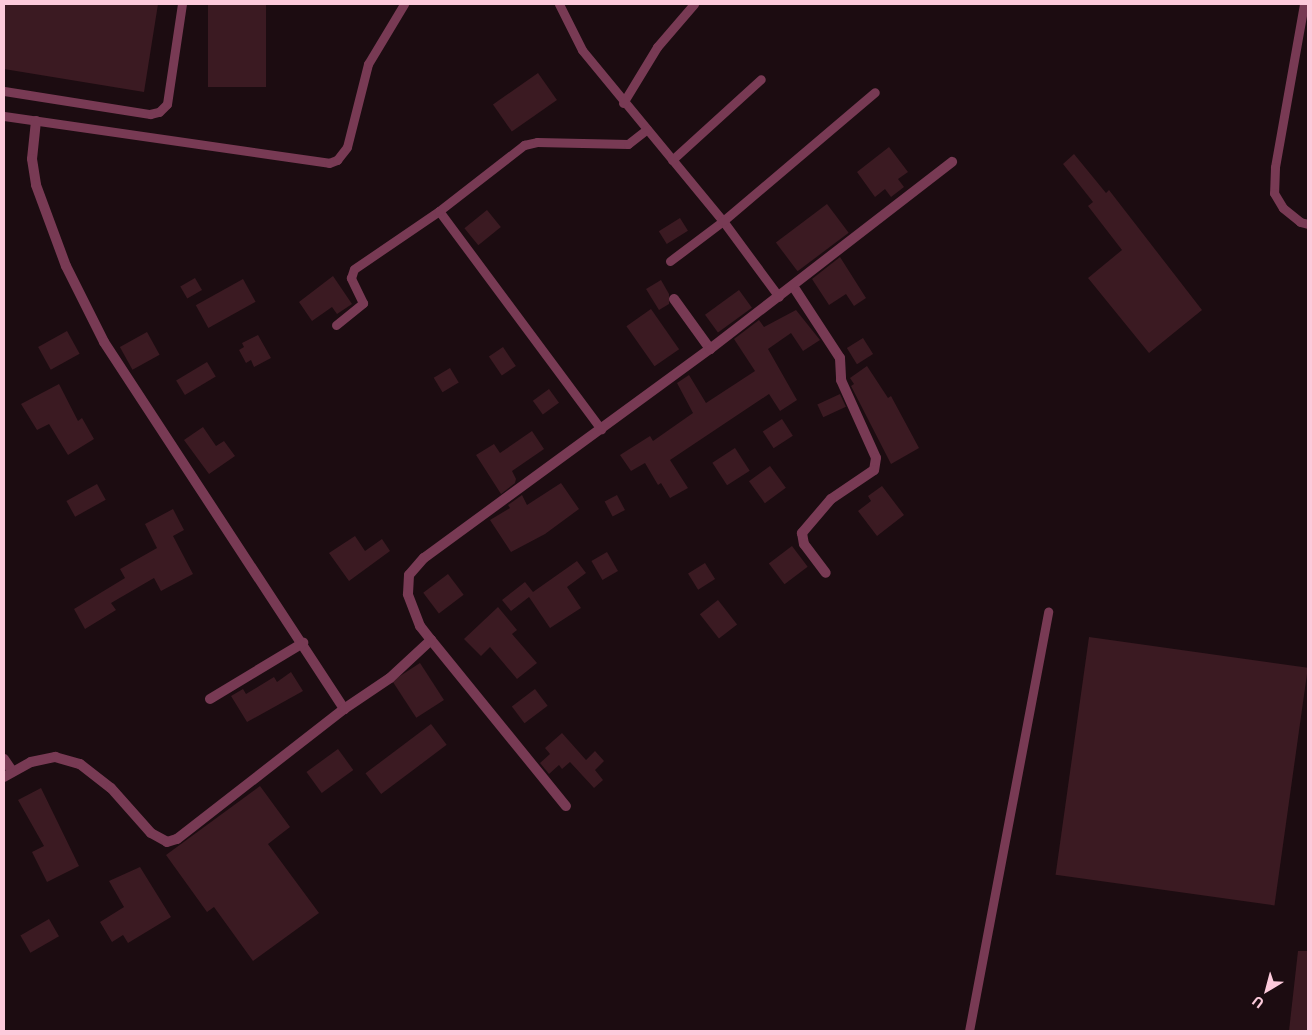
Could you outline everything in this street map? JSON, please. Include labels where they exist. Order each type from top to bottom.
[{"type":"street","points":[[36,121],[32,159],[36,185],[66,266],[104,342],[303,643],[344,709]]},
{"type":"street","points":[[566,806],[420,626],[408,594],[410,575],[424,558],[710,349],[952,162]]},
{"type":"street","points":[[793,286],[840,358],[841,380],[876,458],[874,470],[831,499],[804,528],[804,544],[826,573]]},
{"type":"street","points":[[674,299],[710,349]]},
{"type":"street","points":[[4,759],[8,774],[31,762],[55,757],[80,764],[111,788],[151,833],[167,842],[177,839],[344,709],[390,678],[431,640]]},
{"type":"street","points":[[210,699],[303,643]]},
{"type":"lane","points":[[4,91],[150,114],[159,112],[167,104],[182,4]]},
{"type":"lane","points":[[4,116],[329,163],[337,160],[347,147],[368,64],[404,4]]},
{"type":"lane","points":[[559,4],[582,50],[623,103],[723,221],[778,297]]},
{"type":"lane","points":[[623,103],[657,47],[694,4]]},
{"type":"lane","points":[[1304,4],[1274,167],[1274,194],[1283,208],[1300,222],[1308,224]]},
{"type":"lane","points":[[672,160],[761,79]]},
{"type":"lane","points":[[670,261],[723,221],[875,92]]},
{"type":"lane","points":[[336,325],[363,303],[351,278],[354,269],[439,211],[529,142],[628,144],[647,129]]},
{"type":"lane","points":[[439,211],[600,429]]},
{"type":"lane","points":[[969,1031],[1048,611]]},
{"type":"building","points":[[4,4],[158,4],[144,92],[4,69]]},
{"type":"building","points":[[208,4],[266,4],[266,87],[208,87]]},
{"type":"building","points":[[538,73],[557,100],[512,132],[493,105]]},
{"type":"building","points":[[889,147],[908,172],[898,179],[904,187],[891,197],[885,189],[875,197],[857,172]]},
{"type":"building","points":[[1074,154],[1106,193],[1109,190],[1202,310],[1149,353],[1088,278],[1122,250],[1088,206],[1093,202],[1063,164]]},
{"type":"building","points":[[827,204],[849,233],[798,271],[776,243]]},
{"type":"building","points":[[487,210],[501,227],[478,245],[464,228]]},
{"type":"building","points":[[680,218],[688,231],[667,244],[659,231]]},
{"type":"building","points":[[840,257],[866,298],[854,306],[846,294],[829,305],[812,279]]},
{"type":"building","points":[[333,276],[352,304],[337,314],[332,307],[312,321],[299,302]]},
{"type":"building","points":[[195,278],[202,290],[187,299],[180,286]]},
{"type":"building","points":[[243,279],[256,302],[208,328],[196,305]]},
{"type":"building","points":[[661,280],[669,294],[669,304],[659,310],[646,289]]},
{"type":"building","points":[[739,290],[752,308],[718,332],[705,315]]},
{"type":"building","points":[[651,309],[679,349],[655,366],[626,326]]},
{"type":"building","points":[[796,310],[820,340],[803,351],[791,333],[768,349],[797,400],[780,411],[769,394],[670,460],[688,488],[670,498],[661,483],[658,485],[645,463],[631,471],[620,455],[650,436],[653,441],[693,413],[677,383],[689,375],[706,403],[755,371],[734,339],[759,320],[764,327]]},
{"type":"building","points":[[67,331],[80,354],[51,370],[38,347]]},
{"type":"building","points":[[147,332],[160,355],[132,370],[120,347]]},
{"type":"building","points":[[258,335],[271,358],[254,367],[251,360],[246,363],[239,350],[244,347],[242,343]]},
{"type":"building","points":[[863,338],[873,354],[857,364],[847,348]]},
{"type":"building","points":[[503,347],[516,366],[502,376],[489,357]]},
{"type":"building","points":[[207,362],[216,377],[185,395],[176,381]]},
{"type":"building","points":[[867,366],[888,398],[891,396],[919,448],[891,464],[851,386],[854,384],[850,378]]},
{"type":"building","points":[[450,368],[459,383],[442,392],[434,378]]},
{"type":"building","points":[[59,384],[78,421],[82,418],[94,439],[68,455],[49,424],[37,430],[21,404]]},
{"type":"building","points":[[549,389],[559,403],[543,415],[533,401]]},
{"type":"building","points":[[840,394],[846,407],[823,417],[817,405]]},
{"type":"building","points":[[782,419],[793,436],[774,448],[763,432]]},
{"type":"building","points":[[203,427],[216,446],[224,441],[235,456],[209,474],[184,440]]},
{"type":"building","points":[[532,431],[544,449],[512,471],[516,479],[515,483],[501,494],[476,455],[494,444],[500,453]]},
{"type":"building","points":[[735,448],[750,471],[727,485],[712,463]]},
{"type":"building","points":[[770,466],[786,488],[765,503],[749,481]]},
{"type":"building","points":[[561,483],[579,509],[545,534],[511,552],[490,520],[510,508],[508,505],[522,495],[527,505]]},
{"type":"building","points":[[97,484],[106,500],[75,517],[66,501]]},
{"type":"building","points":[[882,486],[904,515],[877,536],[858,511],[871,501],[868,496]]},
{"type":"building","points":[[617,495],[625,510],[613,517],[605,502]]},
{"type":"building","points":[[173,509],[184,530],[173,536],[193,574],[161,591],[154,578],[111,603],[116,610],[85,629],[74,609],[125,578],[120,569],[157,548],[145,524]]},
{"type":"building","points":[[355,536],[365,551],[382,539],[390,551],[349,581],[329,553]]},
{"type":"building","points":[[792,546],[808,567],[784,584],[769,563]]},
{"type":"building","points":[[607,552],[618,571],[602,580],[591,561]]},
{"type":"building","points":[[577,561],[586,573],[567,587],[581,608],[550,628],[529,597],[511,611],[502,600],[525,582],[533,592]]},
{"type":"building","points":[[705,563],[715,579],[698,590],[688,574]]},
{"type":"building","points":[[448,574],[464,595],[439,613],[423,593]]},
{"type":"building","points":[[718,600],[737,624],[719,639],[700,614]]},
{"type":"building","points":[[498,607],[517,630],[512,634],[537,663],[517,679],[490,647],[481,656],[464,639]]},
{"type":"building","points":[[1089,637],[1308,668],[1274,905],[1056,875]]},
{"type":"building","points":[[420,663],[444,700],[416,718],[392,681]]},
{"type":"building","points":[[291,672],[303,691],[247,722],[231,696],[243,689],[246,694],[274,677],[277,682]]},
{"type":"building","points":[[535,689],[548,706],[524,723],[512,706]]},
{"type":"building","points":[[431,724],[447,745],[381,794],[366,773]]},
{"type":"building","points":[[562,733],[586,760],[595,751],[604,761],[595,770],[603,780],[594,788],[570,762],[562,769],[559,765],[549,774],[540,763],[550,754],[545,748]]},
{"type":"building","points":[[338,749],[353,770],[322,793],[306,772]]},
{"type":"building","points":[[260,786],[290,827],[268,844],[319,913],[253,961],[214,907],[207,912],[166,855]]},
{"type":"building","points":[[41,788],[79,866],[47,882],[32,852],[44,846],[18,800]]},
{"type":"building","points":[[140,867],[171,917],[128,943],[123,935],[112,942],[100,922],[124,907],[109,881]]},
{"type":"building","points":[[49,919],[59,936],[30,953],[20,936]]},
{"type":"building","points":[[1298,951],[1308,951],[1308,1031],[1289,1031]]}]
